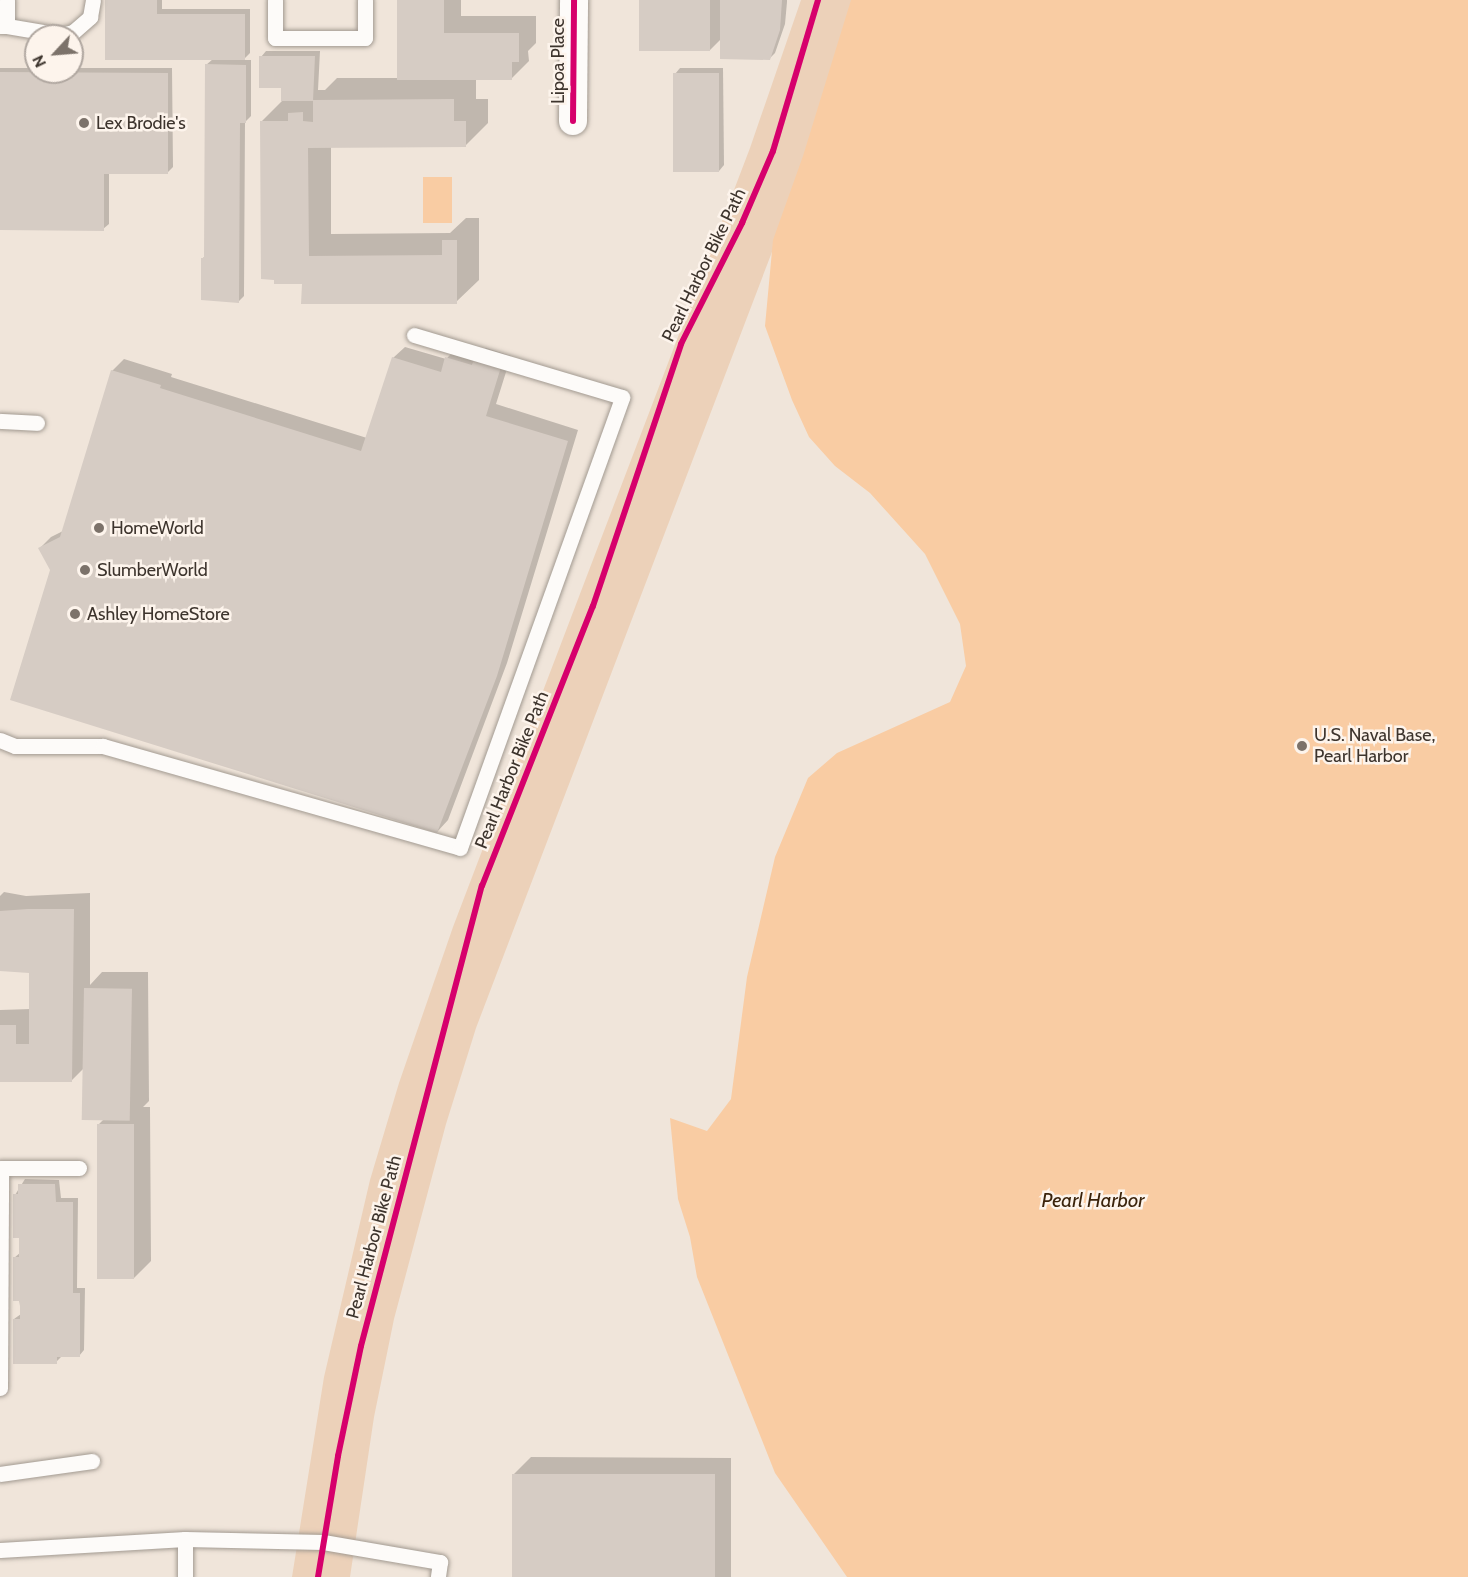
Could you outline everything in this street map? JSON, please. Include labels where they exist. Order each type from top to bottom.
[{"type":"street","name":"Lipoa Place","points":[[573,121],[574,0]]},
{"type":"lane","points":[[7,0],[3,26],[60,34],[73,32],[90,17],[93,0]]},
{"type":"lane","points":[[275,0],[275,38],[365,38],[365,0]]},
{"type":"lane","points":[[0,740],[15,746],[103,746],[460,848],[622,397],[414,335]]},
{"type":"lane","points":[[0,421],[37,423]]},
{"type":"lane","points":[[0,1388],[1,1168],[79,1168]]},
{"type":"lane","points":[[0,1474],[92,1461]]},
{"type":"lane","points":[[0,1550],[185,1539],[322,1542],[440,1562],[438,1577]]},
{"type":"lane","points":[[185,1539],[185,1577]]},
{"type":"shaded area","points":[[801,0],[860,0],[804,168],[476,1028],[446,1124],[394,1319],[374,1417],[350,1577],[292,1577],[324,1377],[370,1180],[399,1083],[453,927],[750,148]]},
{"type":"water","name":"Pearl Harbor","points":[[851,0],[1468,0],[1468,1577],[847,1577],[775,1473],[697,1277],[690,1237],[678,1199],[670,1118],[707,1131],[731,1099],[747,977],[775,857],[808,778],[837,753],[950,702],[966,666],[960,624],[925,554],[870,493],[835,466],[809,437],[792,400],[765,326],[773,240],[803,156]]},
{"type":"water","points":[[423,177],[452,177],[452,223],[423,223]]},
{"type":"building","points":[[105,0],[157,0],[157,14],[245,14],[245,60],[105,60]]},
{"type":"building","points":[[397,0],[444,0],[444,33],[519,33],[519,62],[512,62],[512,80],[397,80]]},
{"type":"building","points":[[639,0],[710,0],[710,51],[639,51]]},
{"type":"building","points":[[720,0],[782,0],[780,30],[770,60],[720,59]]},
{"type":"building","points":[[259,56],[315,56],[313,101],[281,101],[281,88],[259,88]]},
{"type":"building","points":[[205,64],[246,65],[246,123],[240,123],[239,303],[201,300],[201,258],[204,258]]},
{"type":"building","name":"Lex Brodie's","points":[[0,72],[24,72],[24,84],[84,84],[84,72],[168,73],[168,174],[104,174],[104,231],[0,230]]},
{"type":"building","points":[[673,73],[719,73],[719,172],[673,172]]},
{"type":"building","points":[[454,99],[454,121],[466,121],[466,147],[308,148],[309,256],[442,255],[442,240],[457,240],[457,304],[301,304],[302,284],[274,284],[274,280],[261,279],[260,121],[288,121],[288,113],[303,112],[303,121],[313,122],[313,100]]},
{"type":"building","points":[[392,357],[441,372],[445,357],[472,365],[474,359],[501,367],[486,416],[568,441],[497,676],[437,833],[10,700],[50,570],[38,548],[60,537],[111,370],[161,385],[160,388],[361,451]]},
{"type":"building","points":[[74,909],[72,1082],[0,1082],[0,1025],[16,1025],[16,1044],[29,1044],[29,973],[0,971],[0,911]]},
{"type":"building","points":[[84,988],[132,989],[130,1121],[82,1120]]},
{"type":"building","points":[[97,1124],[134,1124],[134,1279],[97,1279]]},
{"type":"building","points":[[18,1184],[55,1184],[56,1202],[73,1202],[73,1293],[80,1293],[80,1357],[57,1357],[57,1364],[13,1364],[13,1319],[20,1319],[20,1301],[13,1301],[13,1257],[19,1257],[19,1238],[13,1238],[13,1194],[18,1194]]},
{"type":"building","points":[[512,1474],[715,1474],[715,1577],[512,1577]]},
{"type":"cycle path","points":[[573,121],[574,0]]},
{"type":"cycle path","name":"Pearl Harbor Bike Path","points":[[318,1577],[338,1456],[361,1346],[482,886],[593,606],[681,344],[742,223],[773,151],[818,0]]},
{"type":"place","name":"Lex Brodie's","points":[[84,123]]},
{"type":"place","name":"HomeWorld","points":[[99,528]]},
{"type":"place","name":"SlumberWorld","points":[[85,570]]},
{"type":"place","name":"Ashley HomeStore","points":[[75,614]]},
{"type":"place","name":"U.S. Naval Base, Pearl Harbor","points":[[1302,746]]}]
